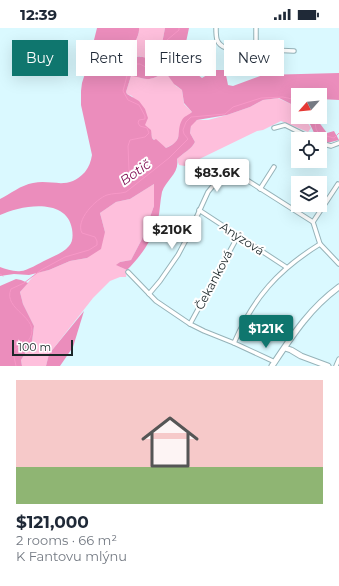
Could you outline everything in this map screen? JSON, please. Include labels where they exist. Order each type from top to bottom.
[{"type":"street","points":[[216,28],[216,40],[219,45],[224,47]]},
{"type":"street","points":[[256,28],[256,40]]},
{"type":"street","points":[[284,51],[294,51]]},
{"type":"street","points":[[274,128],[284,125],[298,132]]},
{"type":"street","points":[[327,145],[331,146],[339,143]]},
{"type":"street","points":[[260,189],[274,167]]},
{"type":"street","points":[[149,294],[178,255],[208,192],[226,170],[231,170],[313,222],[320,244],[339,264]]},
{"type":"street","points":[[327,200],[338,184]]},
{"type":"street","name":"Anýzová","points":[[199,210],[286,267]]},
{"type":"street","points":[[313,222],[319,212]]},
{"type":"street","name":"Čekanková","points":[[190,324],[238,236]]},
{"type":"street","points":[[234,343],[252,308],[274,280],[286,267],[320,244]]},
{"type":"street","points":[[128,272],[149,294],[190,324],[234,343],[274,364],[299,326],[326,297],[339,287]]},
{"type":"street","points":[[285,348],[301,356],[328,366]]},
{"type":"street","points":[[336,366],[339,359]]},
{"type":"shaded area","points":[[97,28],[139,28],[136,40],[94,40]]},
{"type":"shaded area","points":[[139,28],[165,28],[163,40],[145,40],[145,58],[140,56],[137,57],[136,40]]},
{"type":"shaded area","points":[[165,28],[189,28],[186,40],[163,40]]},
{"type":"shaded area","points":[[137,57],[145,58],[145,76],[157,76],[144,79],[135,76],[137,76]]},
{"type":"shaded area","points":[[216,70],[224,70],[224,76],[226,76],[228,85],[233,86],[260,76],[339,73],[339,100],[327,99],[327,88],[291,88],[291,104],[279,98],[263,100],[250,107],[227,115],[197,120],[191,126],[190,133],[195,142],[177,159],[175,172],[162,192],[158,220],[153,234],[142,253],[127,270],[116,265],[120,262],[131,260],[142,239],[154,206],[154,184],[130,199],[116,202],[100,213],[105,232],[101,249],[87,258],[70,261],[49,270],[29,275],[14,274],[0,276],[0,267],[16,271],[26,270],[61,252],[67,248],[71,242],[73,236],[72,229],[68,219],[62,212],[53,208],[42,206],[19,208],[0,215],[0,199],[29,184],[40,182],[66,183],[79,178],[85,172],[90,164],[92,155],[81,105],[82,83],[84,76],[131,76],[126,92],[139,101],[145,109],[148,118],[145,125],[151,130],[152,138],[154,140],[156,139],[166,148],[176,142],[182,120],[192,112],[184,103],[182,90],[174,84],[168,76],[199,76],[202,78],[205,76],[216,76]]},
{"type":"shaded area","points":[[131,76],[144,79],[168,76],[176,86],[182,90],[184,104],[192,112],[180,128],[179,135],[175,143],[166,148],[152,138],[150,131],[145,126],[147,120],[132,96],[126,92]]},
{"type":"shaded area","points":[[278,98],[291,104],[291,124],[308,124],[311,128],[308,132],[281,121],[185,166],[179,165],[177,159],[195,142],[190,133],[191,125],[197,120],[208,120],[227,115],[250,107],[263,100]]},
{"type":"shaded area","points":[[310,124],[320,124],[326,132],[314,132]]},
{"type":"shaded area","points":[[334,131],[339,140],[327,143],[327,133]]},
{"type":"shaded area","points":[[154,184],[154,206],[142,239],[131,260],[120,262],[117,265],[127,270],[126,277],[120,277],[110,281],[93,298],[49,354],[46,366],[22,366],[21,360],[32,342],[34,326],[23,304],[20,292],[36,273],[49,270],[70,261],[87,258],[105,232],[100,213],[116,202],[130,199]]},
{"type":"shaded area","points":[[16,279],[28,283],[20,292],[23,304],[34,326],[32,342],[21,360],[22,366],[0,366],[0,286]]},
{"type":"shaded area","points":[[84,311],[73,347],[60,366],[46,366],[49,354]]},
{"type":"waterway","points":[[143,177],[140,171],[134,175],[129,170],[128,146],[130,140],[145,137],[149,133],[147,128],[140,126],[138,123],[139,120],[145,119],[139,105],[128,100],[123,91],[128,72],[134,64],[140,64],[155,72],[162,67],[165,59],[167,40],[179,30],[179,28]]},
{"type":"waterway","name":"Botič","points":[[16,366],[13,352],[28,341],[32,331],[30,324],[12,303],[10,296],[11,289],[24,283],[41,270],[65,257],[89,250],[97,245],[95,237],[82,233],[81,228],[81,222],[92,205],[107,195],[126,192],[169,158],[188,139],[183,130],[186,122],[191,117],[225,114],[233,107],[261,98],[283,97],[291,99]]},
{"type":"waterway","name":"Botič","points":[[315,124],[319,134],[334,138],[339,133]]}]
